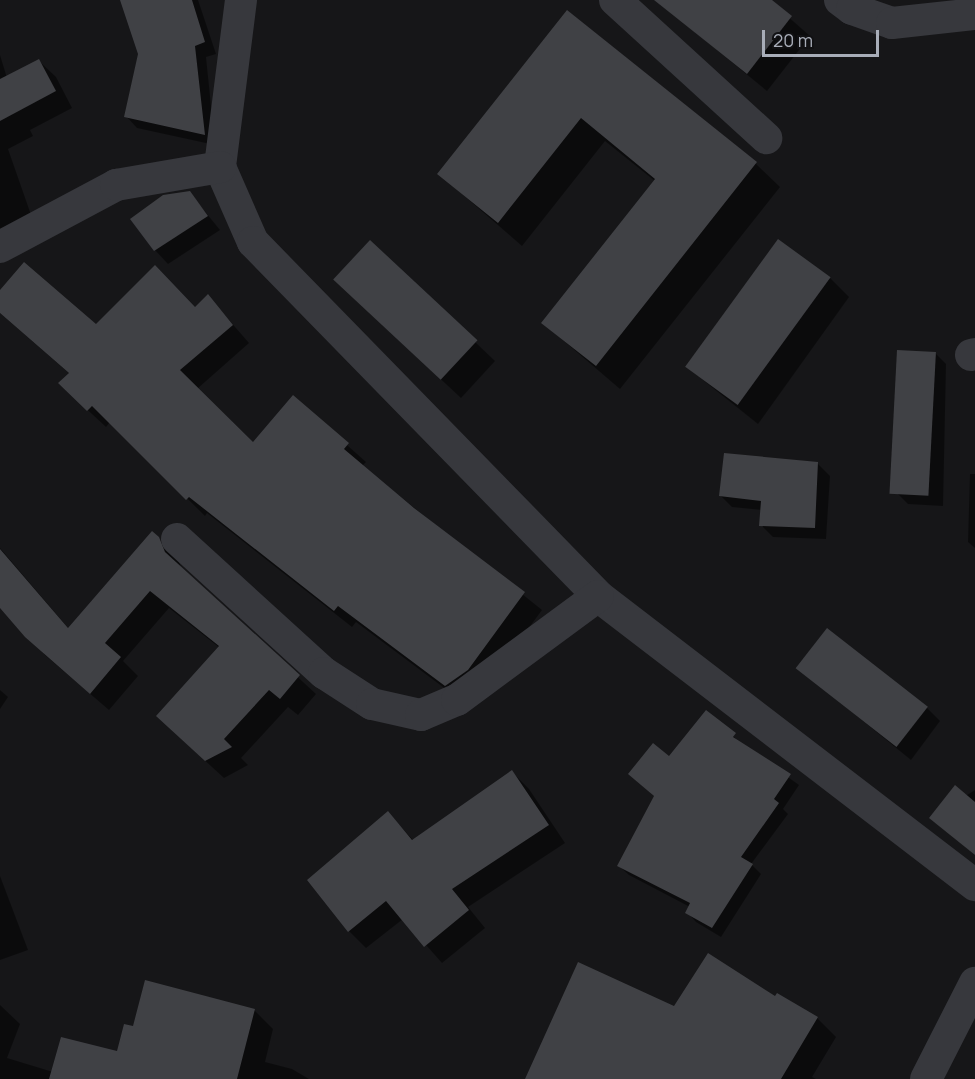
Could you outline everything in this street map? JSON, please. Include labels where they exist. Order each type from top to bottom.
[{"type":"street","points":[[241,0],[220,167],[253,242],[598,596],[975,885]]},
{"type":"street","points":[[615,0],[766,138]]},
{"type":"street","points":[[840,0],[852,9],[892,23],[975,14]]},
{"type":"street","points":[[0,247],[116,185],[220,167]]},
{"type":"street","points":[[177,539],[324,672],[372,704],[421,715],[457,700],[598,596]]},
{"type":"street","points":[[926,1079],[975,983]]},
{"type":"building","points":[[120,0],[192,0],[205,42],[195,46],[205,135],[124,117],[138,54]]},
{"type":"building","points":[[654,0],[772,0],[792,16],[747,74]]},
{"type":"building","points":[[567,10],[757,162],[596,366],[541,323],[655,179],[581,118],[498,223],[437,174]]},
{"type":"building","points":[[39,59],[56,91],[0,121],[0,79]]},
{"type":"building","points":[[190,191],[208,216],[154,251],[130,219],[163,195]]},
{"type":"building","points":[[778,239],[831,277],[738,405],[685,367]]},
{"type":"building","points":[[370,240],[478,340],[441,380],[333,279]]},
{"type":"building","points":[[24,262],[96,324],[155,265],[195,307],[208,294],[233,325],[180,370],[253,442],[293,395],[349,443],[344,449],[414,508],[525,592],[468,670],[445,686],[338,606],[334,611],[189,497],[186,500],[92,406],[87,411],[58,383],[69,373],[0,313],[0,290]]},
{"type":"building","points":[[897,350],[936,352],[928,496],[889,494]]},
{"type":"building","points":[[724,453],[818,462],[815,528],[759,526],[761,501],[719,496]]},
{"type":"building","points":[[152,531],[159,537],[165,552],[300,675],[280,699],[269,690],[224,739],[232,747],[205,761],[156,716],[219,646],[150,591],[105,643],[121,657],[90,694],[25,637],[0,608],[0,549],[68,628]]},
{"type":"building","points":[[827,628],[928,707],[896,747],[796,668]]},
{"type":"building","points":[[706,710],[736,733],[733,737],[791,774],[774,799],[779,803],[741,857],[753,864],[712,928],[685,913],[690,903],[617,866],[654,796],[628,774],[653,743],[669,756]]},
{"type":"building","points":[[512,770],[549,825],[452,889],[469,910],[424,947],[386,901],[348,932],[307,880],[388,811],[412,840]]},
{"type":"building","points":[[955,785],[975,802],[975,855],[929,818]]},
{"type":"building","points":[[708,953],[775,996],[777,993],[818,1017],[781,1079],[525,1079],[578,962],[674,1006]]},
{"type":"building","points":[[145,980],[255,1009],[237,1079],[49,1079],[61,1037],[117,1051],[124,1024],[133,1026]]}]
